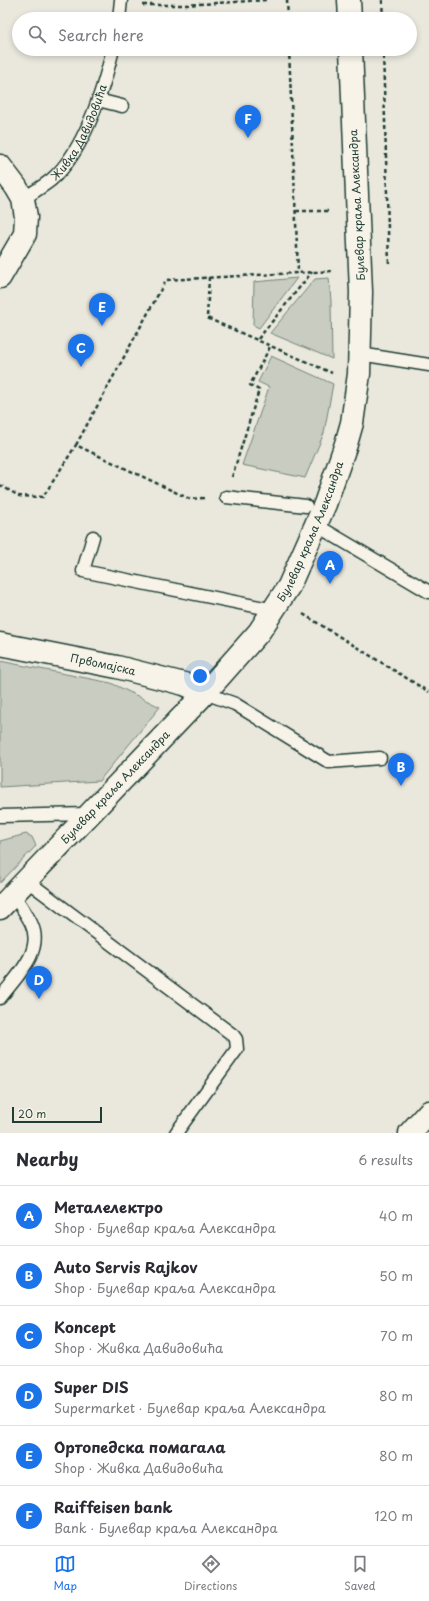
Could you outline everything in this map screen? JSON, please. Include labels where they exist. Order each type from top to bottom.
[{"type":"main road","points":[[349,0],[350,12]]},
{"type":"main road","name":"Булевар краља Александра","points":[[13,894],[205,693],[241,653],[274,610],[289,586],[333,483],[350,430],[357,395],[360,354],[361,292],[351,56]]},
{"type":"main road","points":[[0,166],[16,186],[23,199],[26,217],[26,234],[0,277]]},
{"type":"main road","name":"Првомајска","points":[[0,644],[117,667],[184,684],[205,693]]},
{"type":"main road","points":[[410,1133],[429,1112]]},
{"type":"lane","name":"Живка Давидовића","points":[[23,199],[51,180],[73,153],[98,100],[112,56]]},
{"type":"lane","points":[[98,100],[122,106]]},
{"type":"lane","points":[[360,354],[429,365]]},
{"type":"lane","points":[[226,497],[306,506]]},
{"type":"lane","points":[[316,525],[429,592]]},
{"type":"lane","points":[[92,537],[83,571],[274,610]]},
{"type":"lane","points":[[205,693],[235,704],[329,762],[380,758]]},
{"type":"lane","points":[[0,816],[89,814]]},
{"type":"lane","points":[[0,998],[29,960],[36,942],[32,924],[13,894]]},
{"type":"lane","points":[[13,894],[233,1035],[236,1039],[237,1049],[176,1133]]},
{"type":"path","points":[[121,3],[184,5],[266,0]]},
{"type":"path","points":[[287,0],[288,12]]},
{"type":"path","points":[[382,0],[382,12]]},
{"type":"path","points":[[289,56],[298,272]]},
{"type":"path","points":[[384,56],[389,272]]},
{"type":"path","points":[[296,211],[333,211]]},
{"type":"path","points":[[335,263],[336,278]]},
{"type":"path","points":[[0,485],[19,496],[43,497],[76,445],[166,280],[336,271]]},
{"type":"path","points":[[258,339],[312,272]]},
{"type":"path","points":[[209,277],[207,318],[333,373]]},
{"type":"path","points":[[76,445],[190,499],[226,497],[259,390],[250,385],[271,345]]},
{"type":"path","points":[[303,614],[429,692]]},
{"type":"shaded area","points":[[297,278],[259,328],[253,325],[254,282]]},
{"type":"shaded area","points":[[329,278],[332,359],[270,333],[315,279]]},
{"type":"shaded area","points":[[271,356],[333,384],[324,433],[305,478],[242,465],[269,387],[258,382]]},
{"type":"shaded area","points":[[0,661],[111,683],[160,707],[99,781],[0,787]]},
{"type":"shaded area","points":[[26,834],[32,837],[36,846],[0,883],[0,841]]},
{"type":"place","name":"Raiffeisen bank","points":[[248,138]]},
{"type":"place","name":"Ортопедска помагала","points":[[102,326]]},
{"type":"place","name":"Koncept","points":[[81,367]]},
{"type":"place","name":"Металелектро","points":[[330,584]]},
{"type":"place","name":"Auto Servis Rajkov","points":[[401,786]]},
{"type":"place","name":"Super DIS","points":[[39,999]]}]
